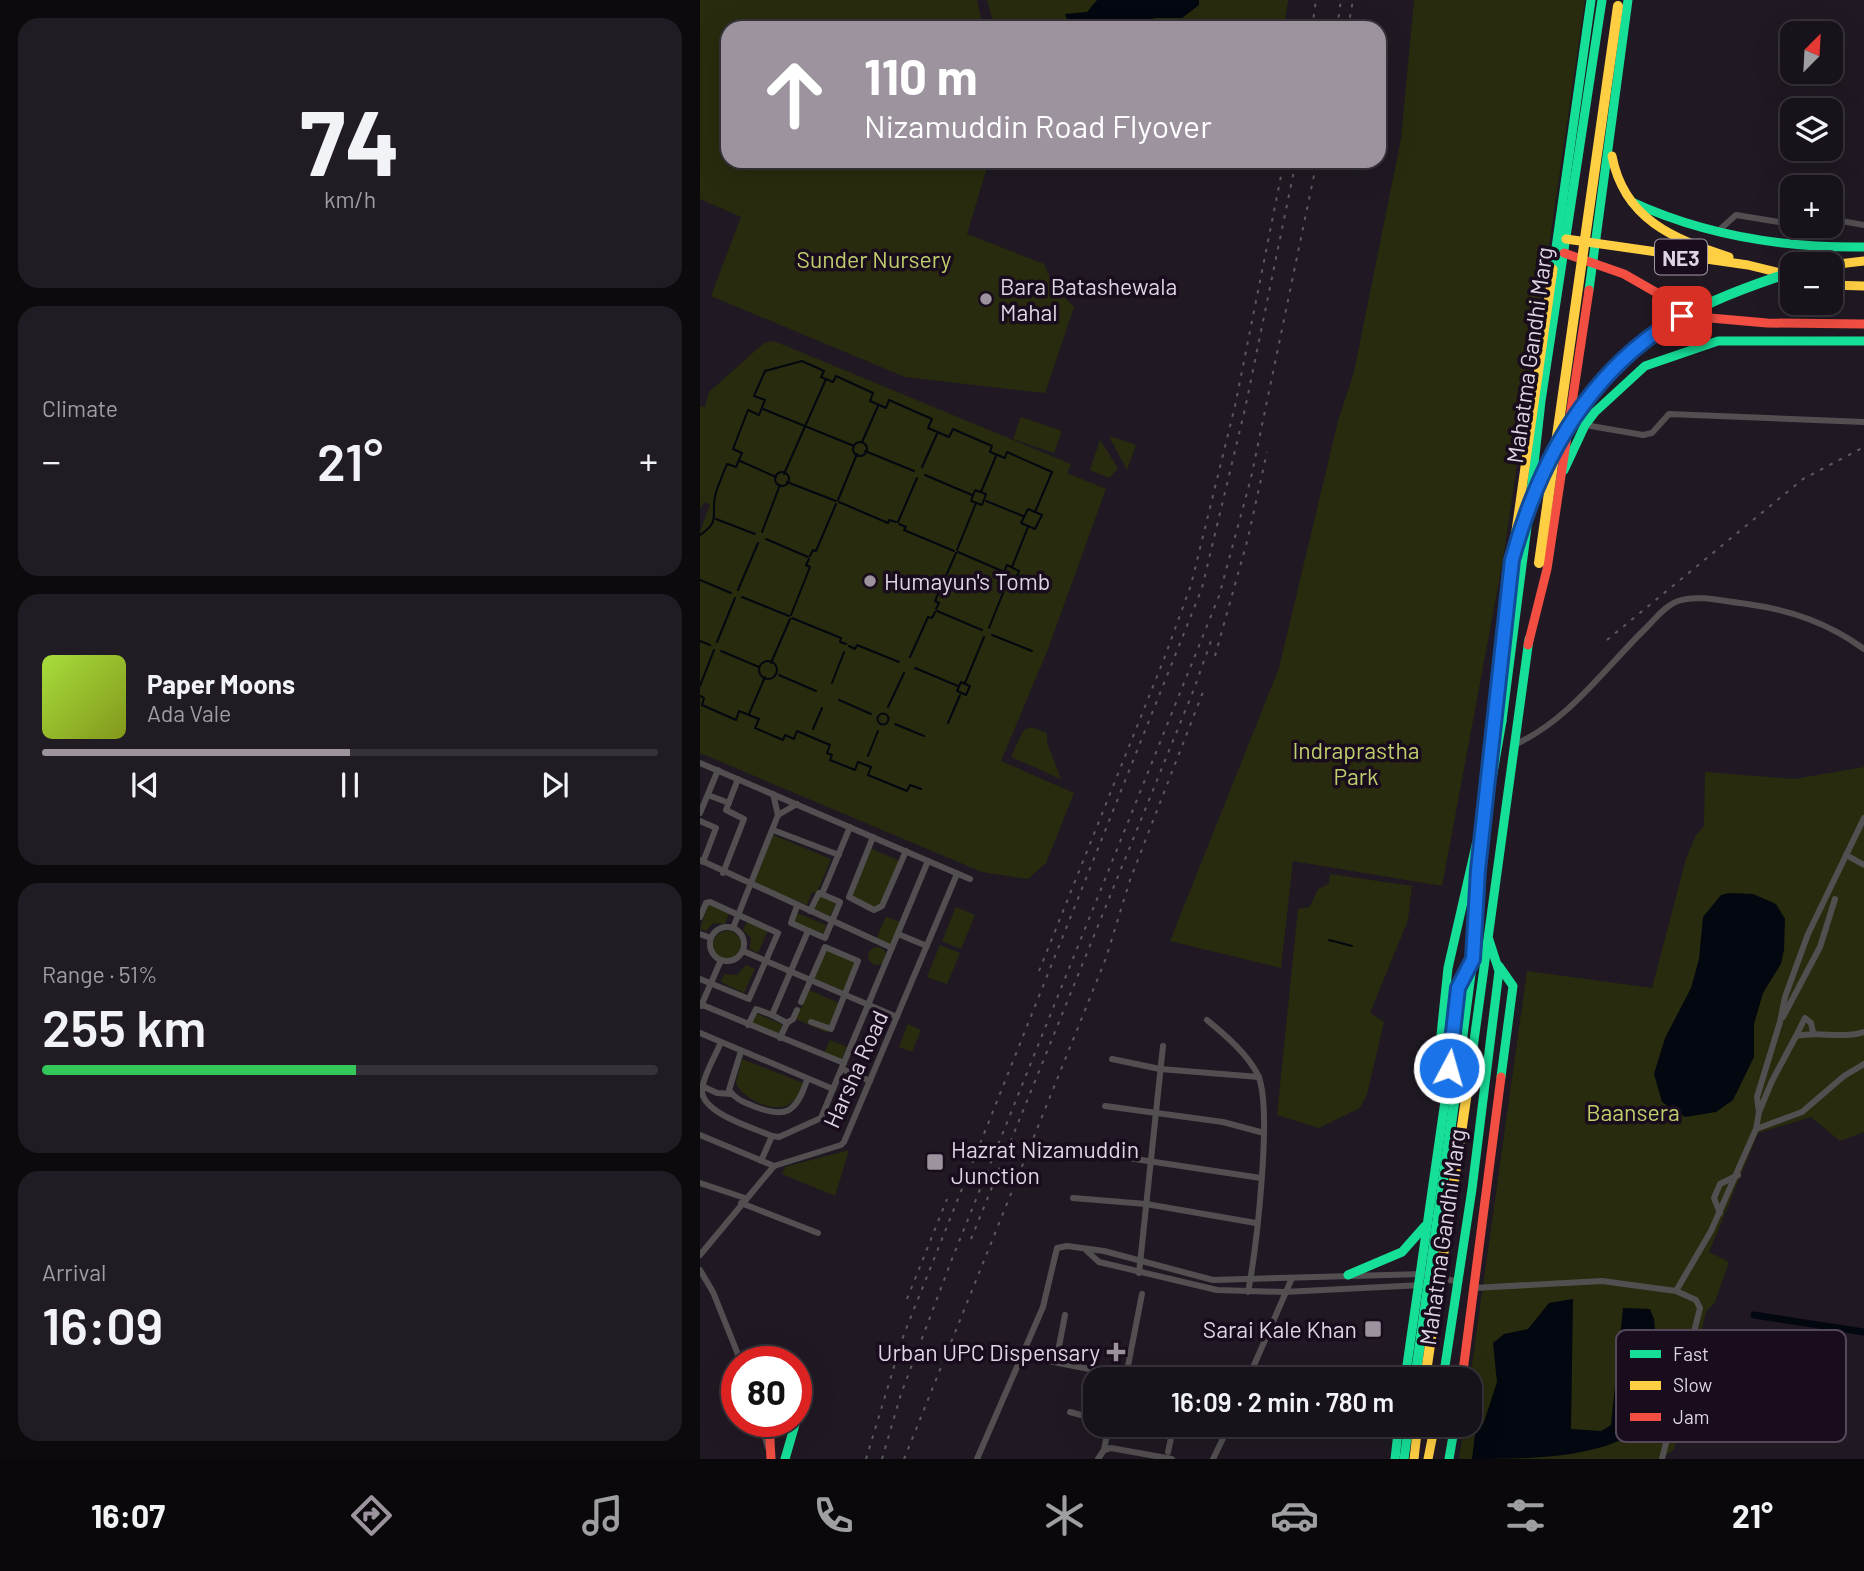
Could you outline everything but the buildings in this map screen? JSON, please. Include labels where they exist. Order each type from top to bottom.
[{"type":"main road","points":[[1427,1367],[1470,1035],[1478,870],[1512,560],[1591,0]]},
{"type":"main road","name":"Mahatma Gandhi Marg","points":[[1409,1367],[1446,1094],[1439,1044],[1460,901],[1495,775],[1541,401],[1602,0]]},
{"type":"main road","points":[[1528,645],[1619,0]]},
{"type":"main road","points":[[1528,645],[1547,569],[1611,139],[1628,0]]},
{"type":"main road","points":[[1611,139],[1612,166],[1632,202],[1663,231],[1700,248],[1752,264]]},
{"type":"main road","points":[[1577,166],[1592,168],[1606,165]]},
{"type":"main road","points":[[1632,202],[1655,214],[1717,232],[1774,242],[1864,247]]},
{"type":"main road","points":[[1566,239],[1595,240]]},
{"type":"main road","name":"NE3","points":[[1595,240],[1676,257],[1752,264],[1780,271]]},
{"type":"main road","points":[[1564,253],[1591,260]]},
{"type":"main road","name":"NE3","points":[[1591,260],[1675,305],[1711,320],[1864,324]]},
{"type":"main road","points":[[1843,263],[1864,261]]},
{"type":"main road","points":[[1512,560],[1525,512],[1541,473],[1569,425],[1612,371],[1661,328],[1703,304],[1751,284],[1780,277]]},
{"type":"main road","points":[[1843,285],[1864,286]]},
{"type":"main road","points":[[1559,482],[1585,425],[1608,398],[1645,366],[1680,351],[1718,341],[1864,341]]},
{"type":"main road","name":"Mahatma Gandhi Marg","points":[[1445,1367],[1472,1189],[1499,966],[1489,940],[1528,645]]},
{"type":"main road","points":[[1410,1367],[1489,940]]},
{"type":"main road","points":[[1446,1094],[1458,988],[1473,959]]},
{"type":"main road","points":[[1463,1367],[1513,986],[1499,966]]},
{"type":"main road","points":[[1433,1183],[1472,1189]]},
{"type":"main road","points":[[1348,1275],[1401,1252],[1415,1242],[1428,1219]]},
{"type":"main road","points":[[770,1437],[771,1457]]},
{"type":"main road","points":[[785,1459],[790,1437]]},
{"type":"main road","points":[[1395,1459],[1398,1437]]},
{"type":"main road","points":[[1404,1459],[1407,1437]]},
{"type":"main road","points":[[1413,1459],[1416,1437]]},
{"type":"main road","points":[[1428,1459],[1432,1437]]},
{"type":"main road","points":[[1449,1459],[1453,1437]]},
{"type":"street","points":[[1717,232],[1736,215],[1780,222]]},
{"type":"street","points":[[1843,221],[1864,225]]},
{"type":"street","points":[[1585,425],[1643,435],[1652,433],[1669,414],[1864,422]]},
{"type":"street","points":[[1516,744],[1538,734],[1559,719],[1610,663],[1678,601],[1707,599],[1804,615],[1838,630],[1864,649]]},
{"type":"street","points":[[700,763],[970,879]]},
{"type":"street","points":[[700,813],[718,770]]},
{"type":"street","points":[[723,873],[744,819],[726,810],[738,779]]},
{"type":"street","points":[[708,794],[729,803]]},
{"type":"street","points":[[733,928],[778,815],[774,794]]},
{"type":"street","points":[[778,815],[797,804]]},
{"type":"street","points":[[1759,1112],[1757,1097],[1785,998],[1808,934],[1864,818]]},
{"type":"street","points":[[700,821],[716,828],[701,861],[892,948]]},
{"type":"street","points":[[822,894],[850,827]]},
{"type":"street","points":[[773,830],[839,855]]},
{"type":"street","points":[[849,899],[873,837]]},
{"type":"street","points":[[810,911],[819,893],[840,902],[849,899],[874,910],[880,908],[906,851]]},
{"type":"street","points":[[1846,855],[1864,866]]},
{"type":"street","points":[[721,1042],[701,1086],[702,1096],[715,1112],[779,1137],[821,1118],[928,861]]},
{"type":"street","name":"Harsha Road","points":[[774,1166],[841,1145],[957,873]]},
{"type":"street","points":[[1780,1022],[1820,947],[1835,900]]},
{"type":"street","points":[[700,917],[708,902],[778,931],[749,999],[700,979]]},
{"type":"street","points":[[797,906],[791,922],[825,938],[840,902]]},
{"type":"street","points":[[733,928],[741,935],[743,951],[736,959],[721,960],[710,949],[711,938],[717,930],[733,928]]},
{"type":"street","points":[[774,1016],[808,931]]},
{"type":"street","points":[[700,934],[711,938]]},
{"type":"street","points":[[898,934],[927,946]]},
{"type":"street","points":[[801,1002],[824,948],[828,947],[859,962],[830,1031],[811,1022]]},
{"type":"street","points":[[743,951],[897,1017]]},
{"type":"street","points":[[721,960],[700,1005],[843,1066],[870,1081]]},
{"type":"street","points":[[774,1016],[781,1003]]},
{"type":"street","points":[[748,1024],[756,1009],[787,1023]]},
{"type":"street","points":[[780,1038],[797,1010]]},
{"type":"street","points":[[1676,1291],[1738,1175],[1772,1081],[1805,1018],[1811,1023],[1813,1032]]},
{"type":"street","points":[[1207,1020],[1247,1059],[1259,1077],[1264,1133],[1248,1292]]},
{"type":"street","points":[[1796,1036],[1813,1032],[1832,1036],[1864,1032]]},
{"type":"street","points":[[700,1034],[833,1089]]},
{"type":"street","points":[[1139,1273],[1138,1260],[1152,1160],[1163,1046]]},
{"type":"street","points":[[731,1094],[729,1087],[741,1051]]},
{"type":"street","points":[[1112,1059],[1160,1069],[1259,1077]]},
{"type":"street","points":[[1756,1129],[1802,1112],[1844,1076],[1864,1064]]},
{"type":"street","points":[[701,1086],[718,1093],[731,1094],[746,1103],[778,1114],[794,1108],[807,1080]]},
{"type":"street","points":[[1105,1105],[1223,1122],[1264,1133]]},
{"type":"street","points":[[700,1135],[774,1166],[700,1255]]},
{"type":"street","points":[[761,1161],[772,1136]]},
{"type":"street","points":[[1095,1153],[1261,1178]]},
{"type":"street","points":[[1720,1213],[1714,1198],[1720,1184],[1738,1175]]},
{"type":"street","points":[[700,1183],[818,1233]]},
{"type":"street","points":[[1073,1198],[1146,1204],[1256,1223]]},
{"type":"street","points":[[977,1459],[1043,1307],[1057,1248],[1071,1246],[1087,1251],[1104,1251],[1200,1278],[1250,1280],[1420,1273],[1459,1282]]},
{"type":"street","points":[[1087,1251],[1099,1262],[1202,1289],[1284,1292],[1459,1282]]},
{"type":"street","points":[[700,1270],[713,1292],[735,1346]]},
{"type":"street","points":[[1253,1367],[1292,1278]]},
{"type":"street","points":[[1473,1287],[1602,1281],[1676,1291],[1696,1300],[1700,1308],[1694,1330]]},
{"type":"street","points":[[1128,1367],[1142,1294]]},
{"type":"street","points":[[1056,1362],[1065,1315]]},
{"type":"street","points":[[1024,1356],[1083,1368]]},
{"type":"street","points":[[1070,1412],[1083,1416]]},
{"type":"street","points":[[765,1437],[771,1457]]},
{"type":"street","points":[[1098,1459],[1104,1450],[1106,1437]]},
{"type":"street","points":[[1104,1450],[1120,1448],[1170,1456],[1171,1437]]},
{"type":"street","points":[[1213,1459],[1224,1437]]},
{"type":"street","points":[[1662,1459],[1666,1442]]},
{"type":"green space","name":"Sunder Nursery","points":[[700,0],[977,0],[982,21],[721,21],[721,168],[987,168],[967,234],[1044,264],[1054,286],[1074,307],[1045,393],[905,377],[711,296],[741,217],[700,199]]},
{"type":"green space","points":[[987,0],[1288,0],[1285,21],[993,21]]},
{"type":"green space","name":"Indraprastha Park","points":[[1414,0],[1585,0],[1503,560],[1442,886],[1293,861],[1281,968],[1170,941],[1279,668],[1338,421],[1354,372],[1401,139]]},
{"type":"green space","points":[[774,341],[1071,464],[1067,473],[1106,489],[1048,649],[1001,761],[1074,793],[1046,863],[1028,879],[982,872],[700,753],[700,531],[710,505],[705,502],[700,509],[700,406],[705,407],[709,392],[764,343]]},
{"type":"green space","points":[[1021,417],[1062,431],[1054,453],[1013,439]]},
{"type":"green space","points":[[1109,436],[1136,445],[1127,470]]},
{"type":"green space","points":[[1100,440],[1118,468],[1109,478],[1090,470]]},
{"type":"green space","points":[[1031,727],[1047,733],[1047,742],[1061,779],[1011,757],[1023,731]]},
{"type":"green space","name":"Baansera","points":[[1864,767],[1864,1132],[1840,1141],[1811,1117],[1758,1133],[1709,1252],[1729,1262],[1715,1302],[1706,1312],[1702,1330],[1616,1330],[1616,1442],[1676,1442],[1674,1450],[1658,1459],[1459,1459],[1462,1437],[1482,1437],[1482,1367],[1472,1367],[1527,971],[1652,988],[1686,859],[1696,835],[1704,826],[1705,772],[1794,779]]},
{"type":"green space","points":[[773,835],[831,859],[817,893],[812,892],[807,905],[754,883]]},
{"type":"green space","points":[[870,848],[900,861],[880,904],[870,910],[851,900]]},
{"type":"green space","points":[[1330,874],[1412,886],[1408,920],[1370,1013],[1384,1022],[1367,1094],[1360,1108],[1319,1128],[1277,1115],[1298,909],[1310,907],[1318,889],[1329,884]]},
{"type":"green space","points":[[819,896],[836,903],[830,916],[813,909]]},
{"type":"green space","points":[[708,904],[729,913],[725,924],[713,923],[706,931],[700,929]]},
{"type":"green space","points":[[956,907],[975,915],[961,949],[942,941]]},
{"type":"green space","points":[[797,913],[826,925],[823,934],[794,922]]},
{"type":"green space","points":[[886,917],[900,922],[890,945],[876,939]]},
{"type":"green space","points":[[748,920],[768,930],[758,953],[750,949],[751,938],[743,930]]},
{"type":"green space","points":[[727,931],[737,935],[741,945],[737,955],[727,959],[717,955],[713,945],[717,935]]},
{"type":"green space","points":[[940,945],[960,953],[947,984],[927,977]]},
{"type":"green space","points":[[877,947],[883,950],[886,956],[883,962],[877,965],[871,962],[868,956],[871,950]]},
{"type":"green space","points":[[826,949],[857,962],[845,991],[813,978]]},
{"type":"green space","points":[[746,965],[755,969],[744,993],[721,982],[724,974],[737,975]]},
{"type":"green space","points":[[809,990],[841,1004],[828,1033],[796,1019]]},
{"type":"green space","points":[[755,1013],[783,1025],[778,1035],[751,1023]]},
{"type":"green space","points":[[908,1024],[921,1030],[912,1052],[899,1047]]},
{"type":"green space","points":[[830,1040],[847,1047],[841,1060],[824,1053]]},
{"type":"green space","points":[[742,1059],[803,1083],[795,1099],[785,1106],[777,1107],[760,1104],[745,1095],[736,1083]]},
{"type":"green space","points":[[849,1150],[835,1196],[782,1174],[785,1167]]},
{"type":"shaded area","points":[[1097,0],[1199,0],[1199,5],[1182,18],[1068,21],[1065,14],[1087,12]]},
{"type":"shaded area","points":[[1753,894],[1776,904],[1785,919],[1784,950],[1781,964],[1763,993],[1754,1024],[1754,1057],[1733,1100],[1716,1112],[1685,1117],[1662,1102],[1654,1074],[1665,1038],[1691,988],[1699,959],[1703,917],[1721,895]]},
{"type":"shaded area","points":[[1573,1299],[1571,1429],[1601,1431],[1611,1425],[1616,1376],[1617,1442],[1556,1456],[1472,1459],[1475,1437],[1482,1437],[1482,1425],[1497,1382],[1493,1343],[1504,1334],[1528,1329],[1549,1303]]},
{"type":"shaded area","points":[[1623,1308],[1650,1309],[1655,1330],[1621,1330]]},
{"type":"waterway","points":[[700,535],[713,522],[715,496],[727,464],[736,467],[742,453],[733,449],[748,410],[759,415],[765,400],[754,396],[765,371],[802,361],[824,371],[821,377],[833,382],[836,376],[873,393],[870,401],[886,408],[889,400],[932,419],[928,428],[949,437],[953,429],[992,446],[990,452],[1005,458],[1007,452],[1052,472],[1035,512]]},
{"type":"waterway","points":[[784,474],[826,379]]},
{"type":"waterway","points":[[862,442],[878,406]]},
{"type":"waterway","points":[[763,409],[854,446]]},
{"type":"waterway","points":[[922,467],[937,434]]},
{"type":"waterway","points":[[860,442],[865,444],[867,449],[865,454],[860,456],[855,454],[853,449],[855,444],[860,442]]},
{"type":"waterway","points":[[865,451],[914,471]]},
{"type":"waterway","points":[[838,500],[857,454]]},
{"type":"waterway","points":[[981,492],[996,456]]},
{"type":"waterway","points":[[740,461],[776,477]]},
{"type":"waterway","points":[[782,472],[787,474],[789,479],[787,484],[782,486],[777,484],[775,479],[777,474],[782,472]]},
{"type":"waterway","points":[[925,475],[972,495]]},
{"type":"waterway","points":[[898,522],[917,478]]},
{"type":"waterway","points":[[787,482],[836,501]]},
{"type":"waterway","points":[[762,532],[780,485]]},
{"type":"waterway","points":[[975,490],[986,494],[982,505],[971,501],[975,490]]},
{"type":"waterway","points":[[986,501],[1023,516]]},
{"type":"waterway","points":[[839,502],[888,523],[889,520],[896,522]]},
{"type":"waterway","points":[[957,550],[976,503]]},
{"type":"waterway","points":[[810,556],[813,550],[816,551],[836,504]]},
{"type":"waterway","points":[[1028,509],[1042,515],[1035,529],[1021,523],[1028,509]]},
{"type":"waterway","points":[[716,519],[755,534]]},
{"type":"waterway","points":[[899,524],[906,527],[904,530],[954,551]]},
{"type":"waterway","points":[[1012,567],[1028,527]]},
{"type":"waterway","points":[[766,539],[808,557]]},
{"type":"waterway","points":[[738,590],[758,543]]},
{"type":"waterway","points":[[958,552],[1002,571]]},
{"type":"waterway","points":[[936,609],[939,603],[935,601],[956,553]]},
{"type":"waterway","points":[[791,615],[810,567],[806,565],[809,559]]},
{"type":"waterway","points":[[1007,565],[1019,571],[1014,584],[1001,578],[1007,565]]},
{"type":"waterway","points":[[700,580],[731,593]]},
{"type":"waterway","points":[[989,628],[1007,583]]},
{"type":"waterway","points":[[742,597],[789,616]]},
{"type":"waterway","points":[[717,642],[735,598]]},
{"type":"waterway","points":[[937,611],[982,630]]},
{"type":"waterway","points":[[910,657],[928,617],[932,618],[935,612]]},
{"type":"waterway","points":[[792,618],[841,638],[840,642],[846,644]]},
{"type":"waterway","points":[[771,663],[790,619]]},
{"type":"waterway","points":[[992,635],[1032,651]]},
{"type":"waterway","points":[[965,683],[984,637]]},
{"type":"waterway","points":[[700,641],[710,645]]},
{"type":"waterway","points":[[849,646],[855,649],[857,645],[899,662]]},
{"type":"waterway","points":[[700,686],[714,650]]},
{"type":"waterway","points":[[721,651],[759,667]]},
{"type":"waterway","points":[[832,683],[844,652]]},
{"type":"waterway","points":[[768,661],[774,664],[777,670],[774,676],[768,679],[762,676],[759,670],[762,664],[768,661]]},
{"type":"waterway","points":[[915,668],[958,686]]},
{"type":"waterway","points":[[888,707],[904,673]]},
{"type":"waterway","points":[[779,675],[816,691]]},
{"type":"waterway","points":[[749,714],[765,677]]},
{"type":"waterway","points":[[961,682],[970,686],[966,695],[957,691],[961,682]]},
{"type":"waterway","points":[[948,723],[960,695]]},
{"type":"waterway","points":[[700,696],[704,698],[702,705],[736,720],[739,711],[759,719],[755,728],[783,740],[785,735],[794,739],[797,731],[830,745],[827,753],[832,755],[830,760],[855,770],[858,762],[871,767],[868,775],[907,791],[910,785],[921,789]]},
{"type":"waterway","points":[[839,700],[871,714]]},
{"type":"waterway","points":[[813,729],[822,708]]},
{"type":"waterway","points":[[883,713],[889,719],[883,725],[877,719],[883,713]]},
{"type":"waterway","points":[[895,724],[924,736]]},
{"type":"waterway","points":[[868,756],[878,731]]},
{"type":"waterway","points":[[1329,940],[1352,946]]},
{"type":"waterway","points":[[1754,1315],[1864,1332]]},
{"type":"railway","points":[[1313,21],[1316,0]]},
{"type":"railway","points":[[1338,21],[1341,0]]},
{"type":"railway","points":[[1349,21],[1353,0]]},
{"type":"railway","points":[[1039,971],[1191,585],[1235,406],[1283,168]]},
{"type":"railway","points":[[866,1459],[904,1334],[1202,588],[1245,409],[1295,168]]},
{"type":"railway","points":[[882,1459],[901,1394],[952,1259],[1219,596],[1251,478],[1316,168]]},
{"type":"railway","points":[[1607,640],[1803,479],[1864,447]]},
{"type":"railway","points":[[1215,656],[1248,538],[1267,452]]},
{"type":"railway","points":[[971,1239],[1194,689],[1211,641]]},
{"type":"railway","points":[[904,1459],[1106,958],[1130,880],[1203,692]]},
{"type":"railway","points":[[907,1299],[947,1199]]},
{"type":"traffic: fast","points":[[1553,269],[1591,0]]},
{"type":"traffic: fast","points":[[1530,500],[1541,401],[1602,0]]},
{"type":"traffic: fast","points":[[1589,290],[1628,0]]},
{"type":"traffic: fast","points":[[1632,202],[1688,224],[1745,238],[1804,245],[1864,247]]},
{"type":"traffic: fast","points":[[1477,870],[1509,575],[1520,529],[1545,469],[1578,412],[1621,363],[1645,342],[1697,309],[1780,276]]},
{"type":"traffic: fast","points":[[1564,470],[1585,425],[1595,412],[1645,366],[1718,341],[1864,341]]},
{"type":"traffic: fast","points":[[1502,721],[1528,519]]},
{"type":"traffic: fast","points":[[1467,1092],[1529,639]]},
{"type":"traffic: fast","points":[[1489,796],[1502,721]]},
{"type":"traffic: fast","points":[[1407,1367],[1446,1094],[1441,1035],[1448,968],[1477,841]]},
{"type":"traffic: fast","points":[[1456,1089],[1473,959],[1477,870]]},
{"type":"traffic: fast","points":[[1445,1367],[1472,1189],[1499,971],[1489,940]]},
{"type":"traffic: fast","points":[[1499,966],[1513,986],[1501,1077]]},
{"type":"traffic: fast","points":[[1446,1094],[1458,988],[1468,968]]},
{"type":"traffic: fast","points":[[1417,1367],[1456,1089]]},
{"type":"traffic: fast","points":[[1348,1275],[1402,1252],[1425,1226]]},
{"type":"traffic: fast","points":[[785,1459],[791,1437]]},
{"type":"traffic: fast","points":[[1395,1459],[1398,1437]]},
{"type":"traffic: fast","points":[[1404,1459],[1407,1437]]},
{"type":"traffic: fast","points":[[1449,1459],[1453,1437]]},
{"type":"traffic: slow","points":[[1539,563],[1618,6]]},
{"type":"traffic: slow","points":[[1612,156],[1618,178],[1627,196],[1640,211],[1671,234],[1729,257]]},
{"type":"traffic: slow","points":[[1566,239],[1748,265],[1780,273]]},
{"type":"traffic: slow","points":[[1843,263],[1864,261]]},
{"type":"traffic: slow","points":[[1514,545],[1553,269]]},
{"type":"traffic: slow","points":[[1843,285],[1864,286]]},
{"type":"traffic: slow","points":[[1427,1367],[1467,1092]]},
{"type":"traffic: slow","points":[[1414,1459],[1417,1437]]},
{"type":"traffic: slow","points":[[1428,1459],[1432,1437]]},
{"type":"traffic: jam","points":[[1564,253],[1624,274],[1699,317],[1767,323],[1864,324]]},
{"type":"traffic: jam","points":[[1528,645],[1547,569],[1589,290]]},
{"type":"traffic: jam","points":[[1464,1367],[1501,1077]]},
{"type":"traffic: jam","points":[[770,1437],[771,1459]]},
{"type":"place","name":"Bara Batashewala Mahal","points":[[986,299]]},
{"type":"place","name":"Humayun's Tomb","points":[[870,581]]},
{"type":"place","name":"Hazrat Nizamuddin Junction","points":[[935,1162]]},
{"type":"place","name":"Sarai Kale Khan","points":[[1373,1329]]},
{"type":"place","name":"Urban UPC Dispensary","points":[[1116,1352]]},
{"type":"route","points":[[1449,1068],[1458,988],[1473,959],[1478,870],[1512,560],[1525,512],[1541,473],[1585,403],[1634,350],[1661,328],[1682,316]]}]
